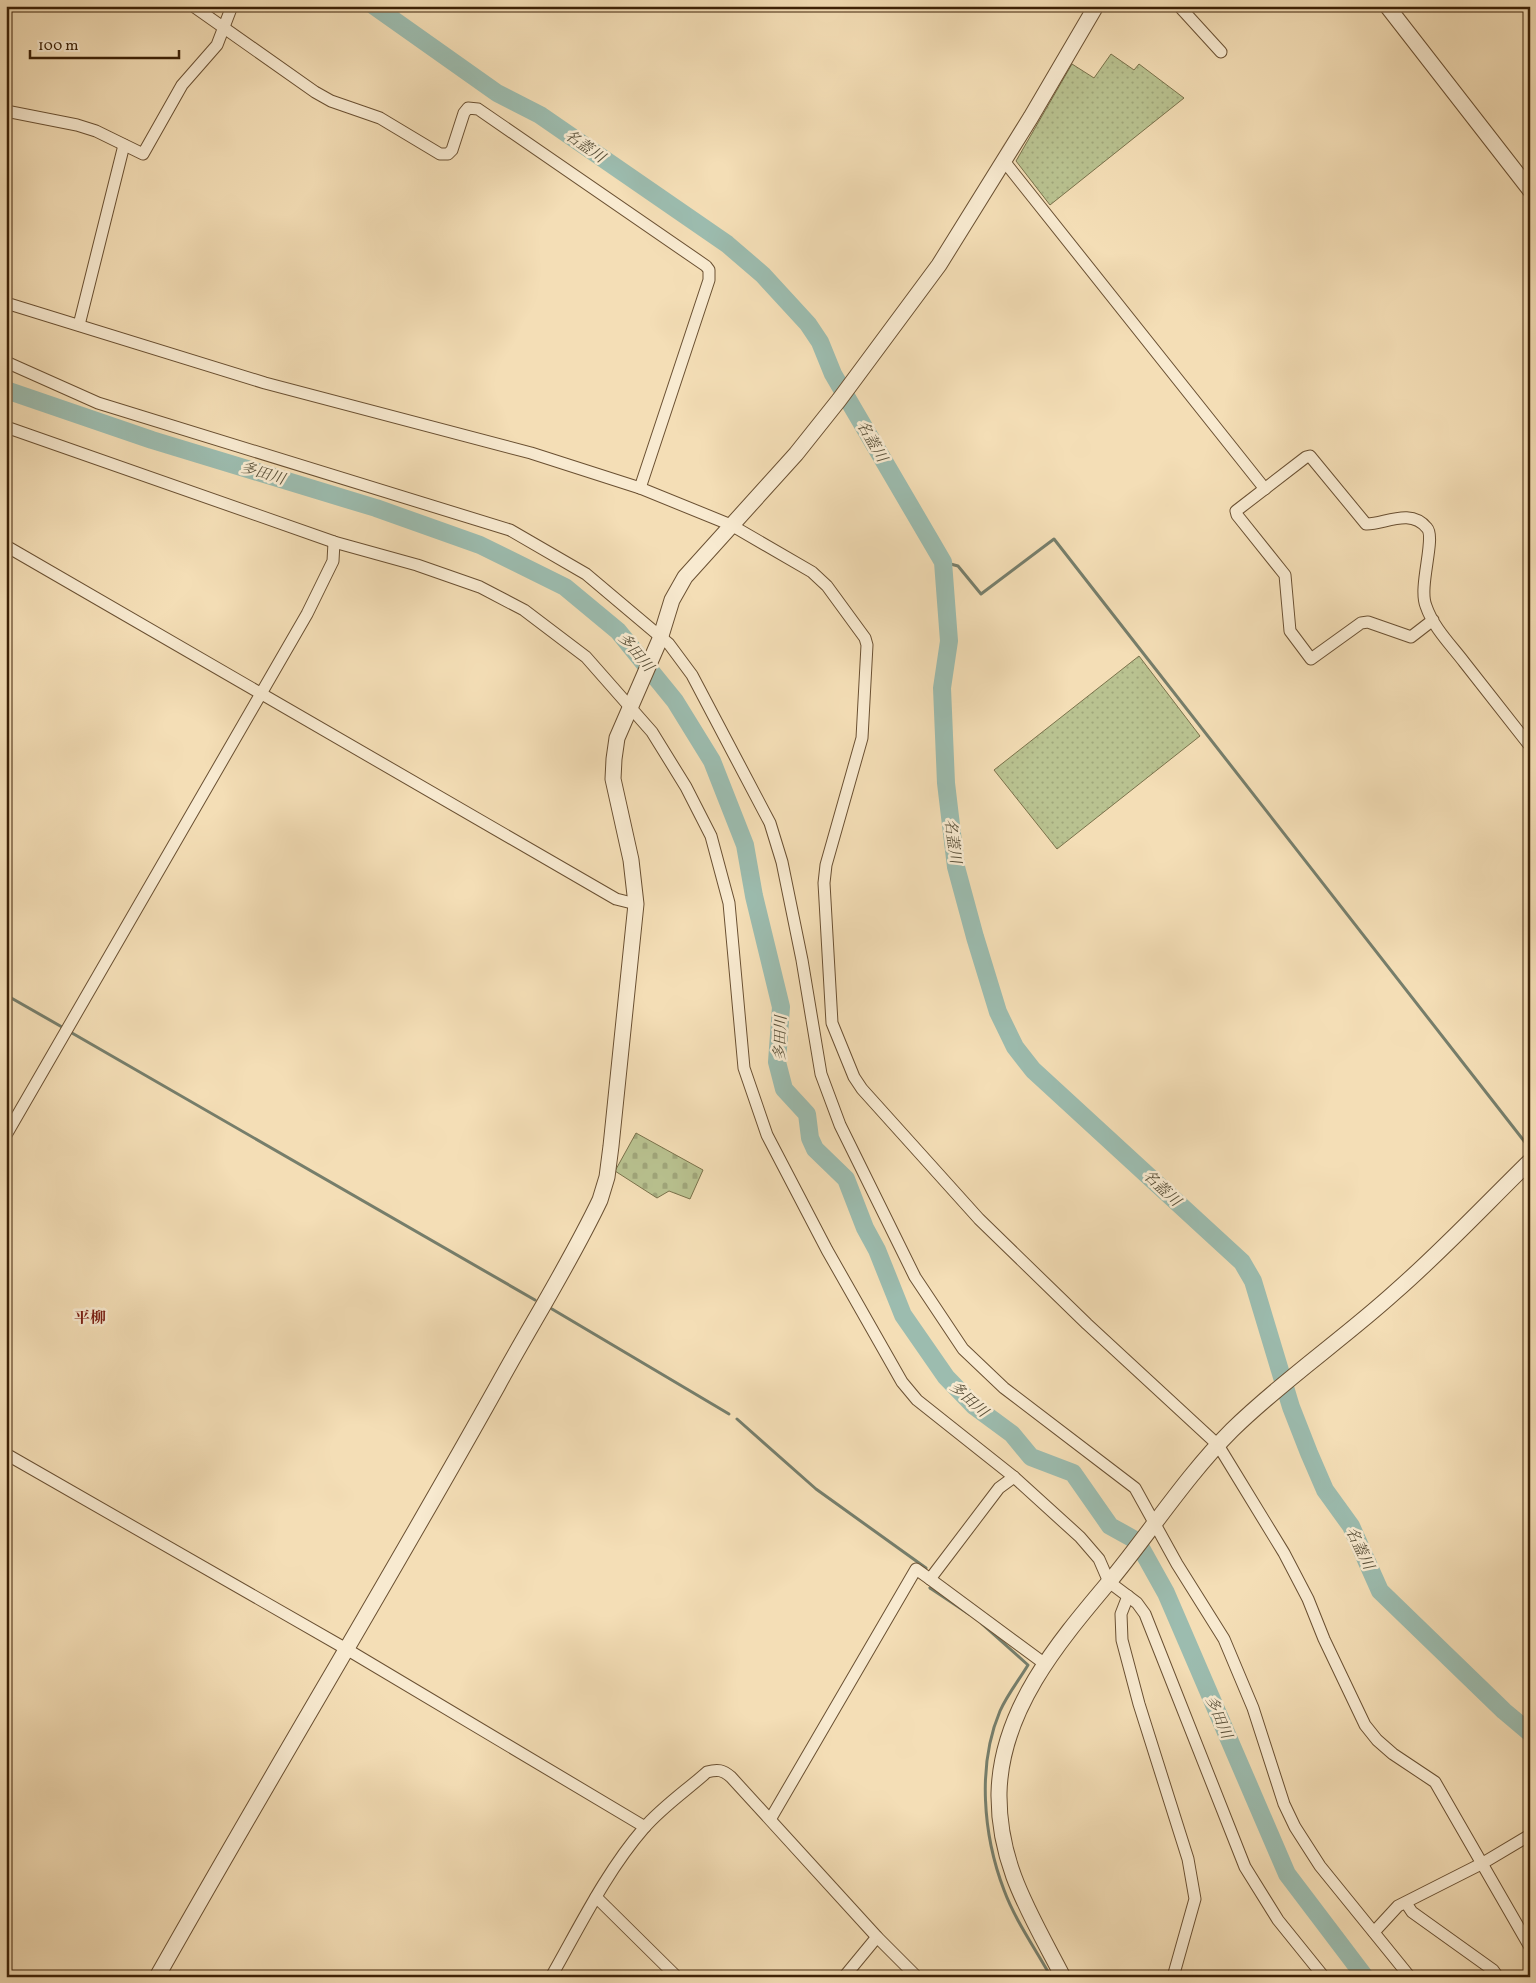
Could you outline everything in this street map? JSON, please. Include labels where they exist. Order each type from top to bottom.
[{"type":"street","points":[[193,6],[315,92],[331,101],[380,118],[440,154],[448,154],[452,150],[464,113],[468,108],[478,109],[706,266],[709,270],[709,280],[640,488]]},
{"type":"street","points":[[6,111],[77,125],[143,154],[182,85],[217,45],[232,6]]},
{"type":"street","points":[[157,1977],[236,1837],[348,1650],[600,1200],[607,1177],[611,1146],[636,904],[631,860],[613,779],[617,738],[658,641],[672,600],[685,577],[796,454],[839,400],[939,265],[1096,6]]},
{"type":"street","points":[[1179,6],[1220,52]]},
{"type":"street","points":[[1387,6],[1530,190]]},
{"type":"street","points":[[79,325],[124,145]]},
{"type":"street","points":[[1004,160],[1265,489]]},
{"type":"street","points":[[6,303],[265,383],[530,453],[640,488],[731,525],[818,577],[865,638],[867,644],[862,738],[826,865],[824,882],[832,1023],[854,1077],[862,1089],[979,1219],[1087,1324],[1218,1445],[1284,1553],[1308,1599],[1324,1639],[1365,1725],[1376,1740],[1435,1782],[1530,1947]]},
{"type":"street","points":[[6,362],[98,403],[510,530],[586,574],[656,633],[658,641]]},
{"type":"street","points":[[6,427],[334,542],[426,568],[480,587],[524,610],[586,657],[632,705],[652,732],[686,788],[711,836],[729,903],[744,1068],[767,1135],[826,1250],[902,1382],[916,1400],[1014,1477],[1080,1537],[1112,1578],[1137,1603],[1145,1614],[1245,1867],[1278,1920],[1324,1977]]},
{"type":"street","points":[[1433,620],[1411,637],[1374,623],[1361,623],[1311,659],[1290,631],[1284,575],[1237,515],[1239,509],[1306,457],[1310,456],[1366,524],[1400,517],[1425,526],[1429,530],[1430,539],[1423,595],[1433,620],[1530,746]]},
{"type":"street","points":[[6,1135],[307,614],[333,561],[334,542]]},
{"type":"street","points":[[6,546],[616,898],[636,904]]},
{"type":"street","points":[[658,641],[669,644],[692,675],[770,824],[782,862],[802,960],[821,1074],[840,1125],[915,1277],[963,1349],[1004,1388],[1135,1488],[1152,1527],[1224,1640],[1252,1708],[1284,1804],[1295,1827],[1320,1866],[1410,1977]]},
{"type":"street","points":[[1064,1977],[1019,1890],[1007,1862],[1000,1829],[999,1790],[1006,1746],[1014,1719],[1045,1664],[1218,1445],[1296,1372],[1394,1293],[1530,1161]]},
{"type":"street","points":[[6,1454],[348,1650],[645,1827]]},
{"type":"street","points":[[930,1579],[999,1488],[1014,1477]]},
{"type":"street","points":[[771,1818],[916,1569],[1045,1664]]},
{"type":"street","points":[[1128,1596],[1121,1614],[1122,1640],[1139,1704],[1195,1886],[1195,1899],[1190,1921],[1173,1977]]},
{"type":"street","points":[[551,1977],[619,1860],[645,1827],[708,1772],[717,1769],[724,1771],[731,1777],[771,1818],[877,1937],[917,1977]]},
{"type":"street","points":[[1374,1932],[1398,1906],[1483,1863],[1530,1835]]},
{"type":"street","points":[[596,1897],[677,1977]]},
{"type":"street","points":[[1406,1903],[1412,1912],[1493,1970],[1498,1977]]},
{"type":"street","points":[[844,1977],[877,1937]]},
{"type":"green space","points":[[1111,54],[1134,70],[1139,64],[1184,98],[1050,205],[1016,161],[1072,64],[1094,78]]},
{"type":"green space","points":[[1139,656],[1200,736],[1057,849],[994,770]]},
{"type":"green space","points":[[636,1133],[703,1170],[690,1199],[669,1191],[657,1198],[615,1171]]},
{"type":"waterway","name":"名蓋川","points":[[374,6],[497,93],[540,115],[727,244],[763,275],[808,324],[820,342],[833,374],[943,562],[949,641],[942,688],[946,783],[956,867],[998,1012],[1015,1047],[1033,1070],[1242,1262],[1253,1281],[1291,1407],[1309,1453],[1325,1490],[1351,1526],[1380,1591],[1504,1711],[1530,1733]]},
{"type":"waterway","name":"多田川","points":[[6,390],[152,440],[376,508],[480,545],[565,587],[618,631],[675,701],[712,761],[745,845],[754,896],[781,1007],[777,1062],[784,1089],[807,1114],[810,1138],[815,1149],[846,1179],[903,1315],[946,1377],[974,1406],[1012,1434],[1031,1457],[1073,1473],[1110,1526],[1137,1541],[1166,1593],[1287,1874],[1365,1977]]},
{"type":"waterway","points":[[943,562],[958,566],[981,594],[1054,539],[1528,1146]]},
{"type":"waterway","points":[[6,995],[62,1027]]},
{"type":"waterway","points":[[72,1033],[535,1300]]},
{"type":"waterway","points":[[552,1309],[729,1414]]},
{"type":"waterway","points":[[737,1419],[816,1489],[926,1568]]},
{"type":"waterway","points":[[930,1588],[969,1614]]},
{"type":"waterway","points":[[982,1624],[1028,1665],[1003,1705],[993,1732],[988,1754],[986,1777],[987,1823],[991,1846],[1004,1890],[1019,1923],[1051,1977]]},
{"type":"district","name":"平柳","points":[[90,1317]]}]
